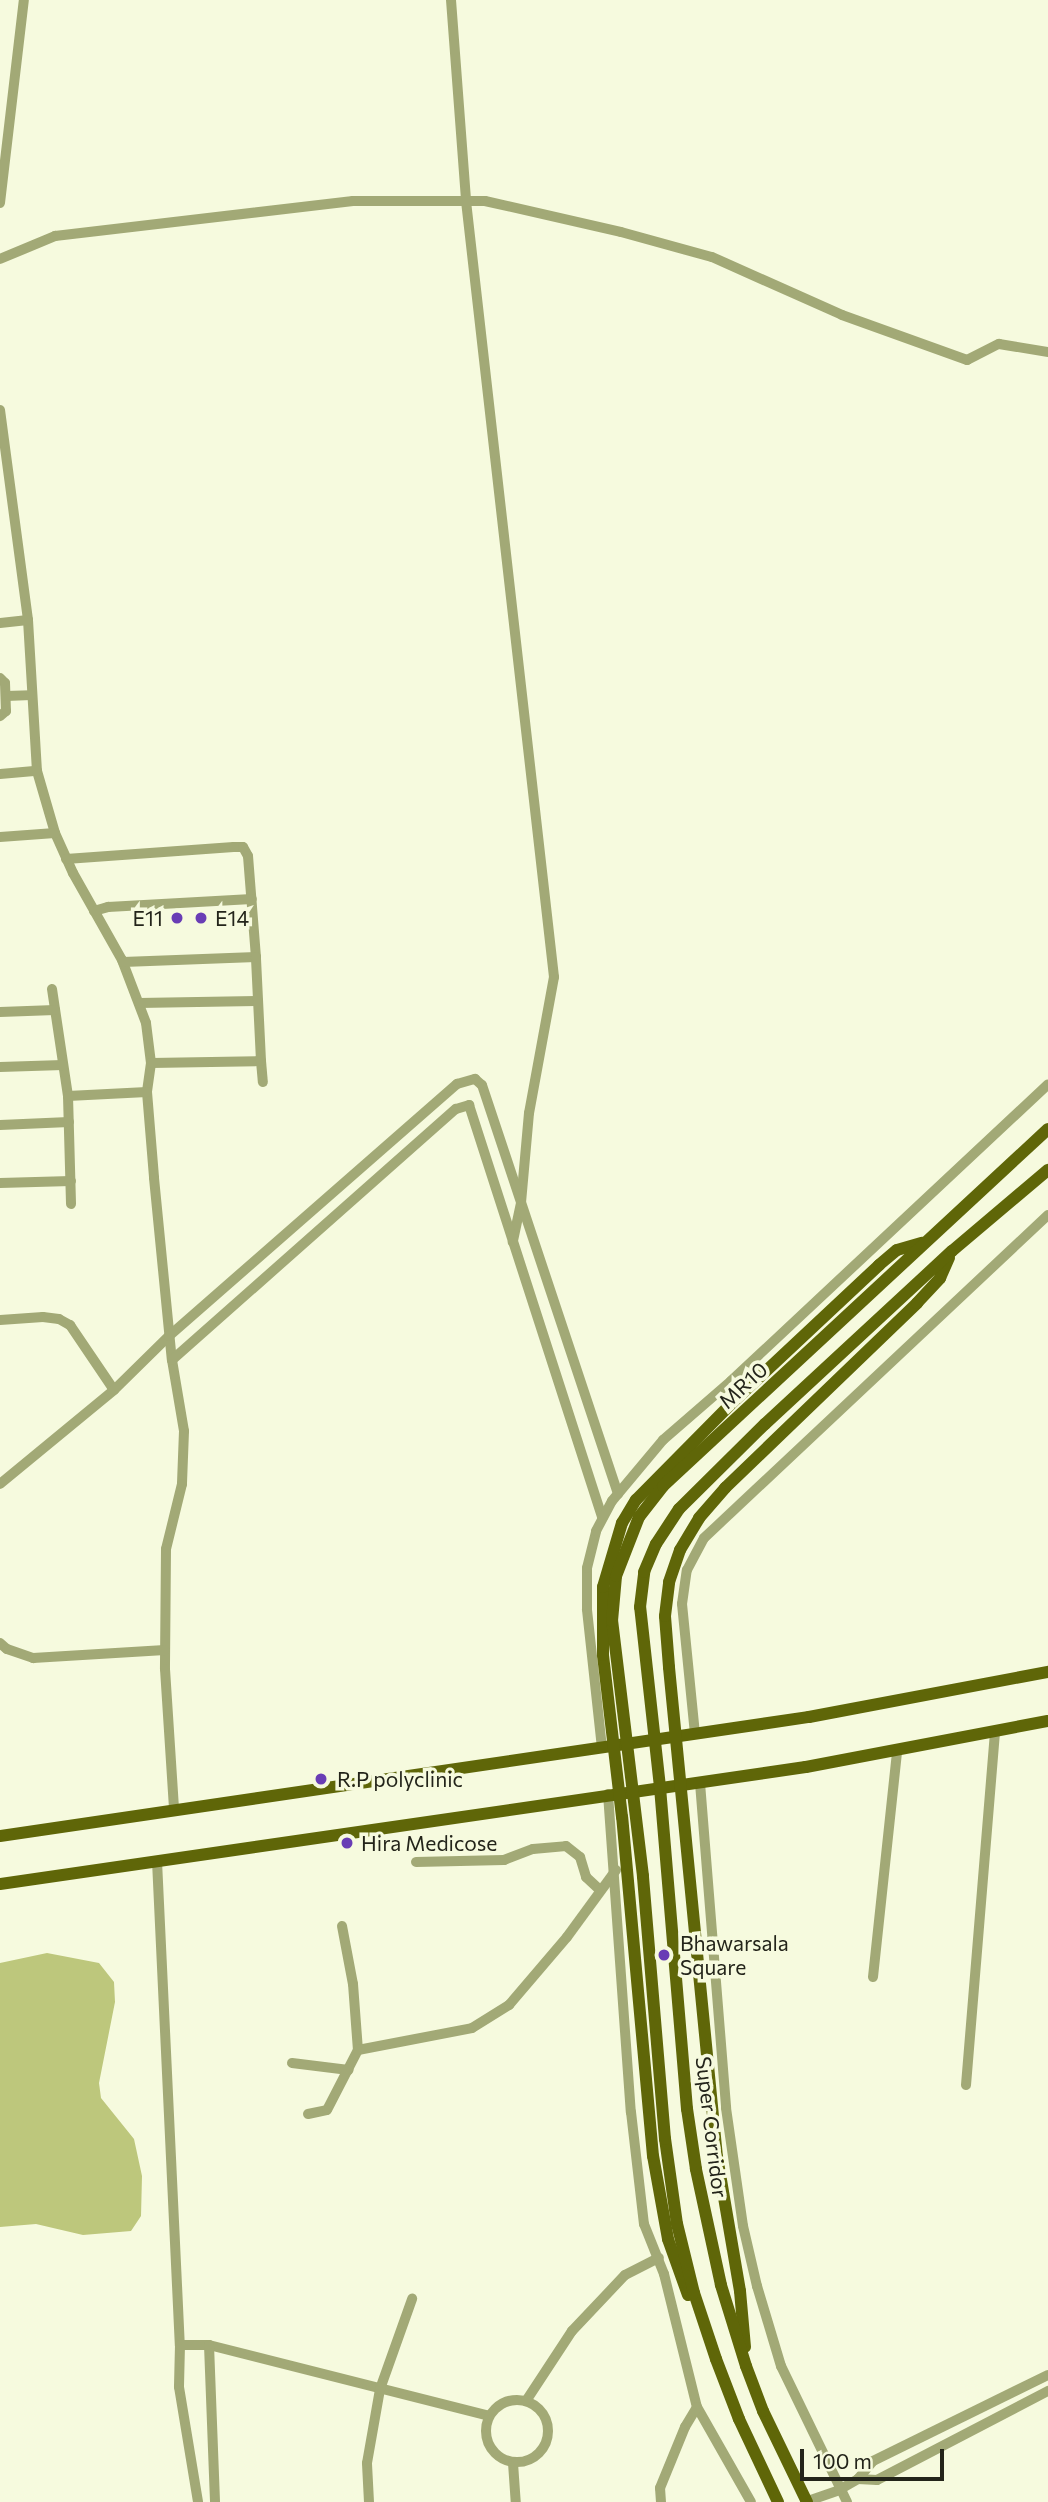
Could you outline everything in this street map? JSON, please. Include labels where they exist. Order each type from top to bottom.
[{"type":"main road","name":"MR10","points":[[625,1744],[612,1621],[616,1576],[639,1517],[663,1486],[1048,1129]]},
{"type":"main road","name":"MR10","points":[[655,1740],[640,1607],[644,1572],[656,1544],[679,1509],[755,1433],[952,1251],[1048,1170]]},
{"type":"main road","points":[[778,2502],[739,2419],[692,2306],[668,2239],[653,2156],[643,2066],[622,1817],[603,1655],[603,1587],[622,1523],[636,1500],[736,1399],[880,1265],[897,1250],[925,1242]]},
{"type":"main road","points":[[746,2366],[740,2291],[718,2157],[669,1667],[665,1616],[669,1582],[680,1550],[699,1518],[725,1488],[917,1303],[940,1278],[952,1251]]},
{"type":"main road","points":[[0,1836],[809,1717],[1048,1672]]},
{"type":"main road","points":[[0,1884],[631,1790],[700,1783],[897,1751],[1048,1721]]},
{"type":"main road","name":"Super Corridor","points":[[655,1740],[687,2109],[696,2169],[721,2285],[746,2366],[763,2411],[806,2502]]},
{"type":"main road","points":[[625,1744],[643,1876],[671,2186],[683,2253],[716,2359]]},
{"type":"street","points":[[0,203],[23,0]]},
{"type":"street","points":[[451,0],[466,201],[554,977],[529,1113],[521,1203],[513,1242]]},
{"type":"street","points":[[0,259],[55,236],[353,201],[485,201],[712,257],[842,315],[967,360],[999,344],[1048,352]]},
{"type":"street","points":[[0,410],[28,620],[37,771],[55,833],[66,859],[123,962],[146,1023],[151,1063],[147,1092],[169,1336],[184,1431],[182,1484],[166,1549],[165,1650],[174,1810]]},
{"type":"street","points":[[0,623],[28,620]]},
{"type":"street","points":[[0,678],[5,682],[6,696],[6,711],[0,716]]},
{"type":"street","points":[[6,696],[31,695]]},
{"type":"street","points":[[0,774],[37,771]]},
{"type":"street","points":[[0,836],[55,833]]},
{"type":"street","points":[[66,859],[79,856],[243,848],[248,856],[252,899],[263,1082]]},
{"type":"street","points":[[94,911],[108,907],[252,899]]},
{"type":"street","points":[[123,962],[256,957]]},
{"type":"street","points":[[52,989],[68,1096],[71,1204]]},
{"type":"street","points":[[139,1003],[258,1001]]},
{"type":"street","points":[[0,1012],[55,1010]]},
{"type":"street","points":[[151,1063],[261,1061]]},
{"type":"street","points":[[0,1067],[63,1065]]},
{"type":"street","points":[[0,1484],[114,1390],[169,1336],[457,1084],[475,1079],[482,1085],[618,1494]]},
{"type":"street","points":[[602,1748],[587,1609],[587,1568],[596,1531],[618,1494],[663,1440],[761,1353],[1048,1084]]},
{"type":"street","points":[[68,1096],[147,1092]]},
{"type":"street","points":[[172,1360],[456,1109],[469,1105],[602,1518]]},
{"type":"street","points":[[0,1125],[69,1122]]},
{"type":"street","points":[[0,1183],[71,1181]]},
{"type":"street","points":[[695,1734],[682,1604],[687,1570],[704,1538],[1048,1215]]},
{"type":"street","points":[[0,1320],[43,1317],[59,1319],[70,1325],[114,1390]]},
{"type":"street","points":[[0,1643],[7,1649],[33,1658],[165,1650]]},
{"type":"street","points":[[966,2085],[995,1731]]},
{"type":"street","points":[[873,1977],[897,1751]]},
{"type":"street","points":[[700,1783],[726,2108],[743,2226],[757,2286],[781,2366],[847,2502]]},
{"type":"street","points":[[608,1794],[616,1870],[631,2112],[645,2224],[659,2258],[697,2407],[751,2502]]},
{"type":"street","points":[[415,1862],[504,1860],[533,1849],[566,1846],[580,1857],[586,1877],[598,1889]]},
{"type":"street","points":[[157,1861],[180,2345],[178,2386],[198,2502]]},
{"type":"street","points":[[358,2050],[455,2033],[489,2020],[509,2005],[567,1937],[598,1889],[616,1870]]},
{"type":"street","points":[[308,2114],[327,2110],[358,2050],[352,1984],[342,1926]]},
{"type":"street","points":[[292,2063],[349,2070]]},
{"type":"street","points":[[526,2401],[572,2331],[625,2275],[659,2258]]},
{"type":"street","points":[[369,2502],[367,2463],[380,2389],[412,2299]]},
{"type":"street","points":[[180,2345],[209,2345],[489,2416]]},
{"type":"street","points":[[209,2345],[215,2502]]},
{"type":"street","points":[[806,2502],[839,2490],[858,2479],[873,2462],[1048,2375]]},
{"type":"street","points":[[858,2479],[877,2480],[1048,2391]]},
{"type":"street","points":[[526,2401],[535,2405],[547,2422],[547,2443],[533,2459],[513,2463],[503,2460],[489,2445],[486,2436],[489,2416],[505,2402],[526,2401]]},
{"type":"street","points":[[661,2502],[660,2488],[685,2427],[697,2407]]},
{"type":"street","points":[[513,2463],[516,2502]]},
{"type":"shaded area","points":[[47,1953],[99,1963],[114,1982],[115,2002],[99,2083],[101,2098],[134,2139],[142,2176],[141,2216],[131,2231],[83,2235],[36,2224],[0,2227],[0,1963]]},
{"type":"place","name":"E11","points":[[177,918]]},
{"type":"place","name":"E14","points":[[201,918]]},
{"type":"place","name":"R.P polyclinic","points":[[321,1779]]},
{"type":"place","name":"Hira Medicose","points":[[347,1843]]},
{"type":"place","name":"Bhawarsala Square","points":[[664,1955]]}]
